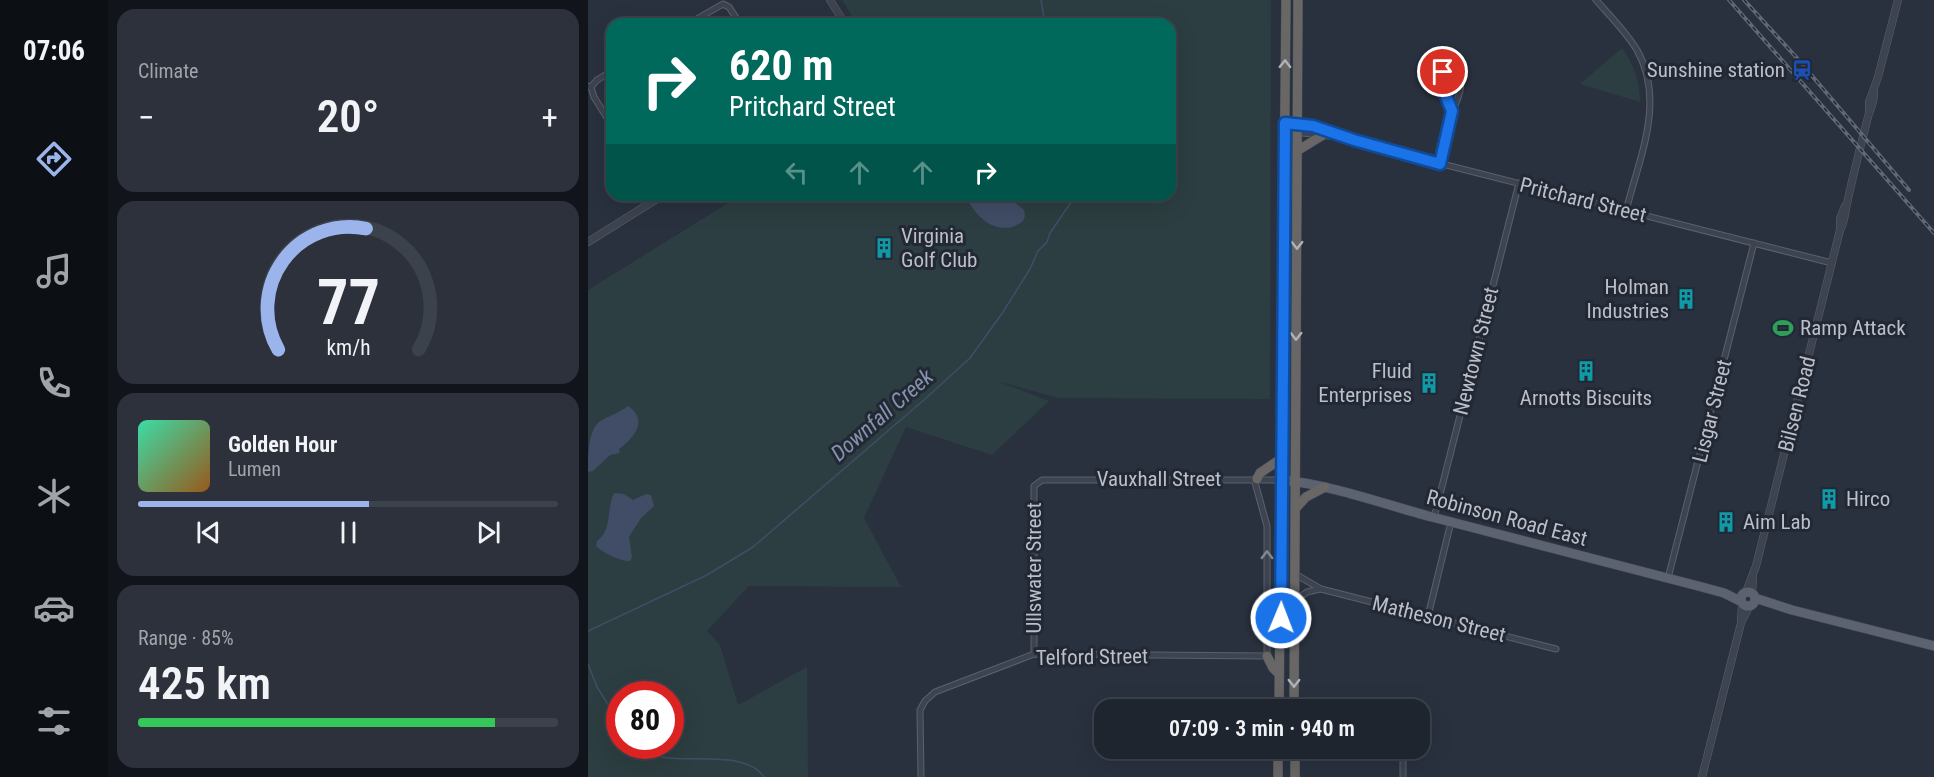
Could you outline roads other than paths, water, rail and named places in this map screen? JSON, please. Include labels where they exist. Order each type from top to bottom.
[{"type":"highway","points":[[1279,699],[1286,0]]},
{"type":"highway","points":[[1294,699],[1298,0]]},
{"type":"highway","points":[[1298,151],[1323,135]]},
{"type":"highway","points":[[1256,479],[1260,473],[1282,458]]},
{"type":"highway","points":[[1295,509],[1306,497],[1325,487]]},
{"type":"highway","points":[[1268,656],[1273,668],[1279,674]]},
{"type":"highway","points":[[1278,759],[1278,777]]},
{"type":"highway","points":[[1294,777],[1295,759]]},
{"type":"main road","name":"Robinson Road East","points":[[1282,480],[1325,487],[1434,518],[1934,646]]},
{"type":"street","points":[[830,0],[841,18]]},
{"type":"street","points":[[1596,0],[1636,48],[1647,72],[1649,85],[1651,106],[1648,126],[1626,211]]},
{"type":"street","name":"Bilsen Road","points":[[1702,777],[1840,230],[1845,222],[1846,204],[1869,111],[1874,104],[1874,91],[1898,0]]},
{"type":"street","points":[[698,18],[724,4],[731,9],[736,18]]},
{"type":"street","points":[[1440,164],[1461,80],[1459,73],[1450,70],[1443,72],[1440,82],[1452,111]]},
{"type":"street","points":[[606,75],[590,87],[606,116]]},
{"type":"street","name":"Pritchard Street","points":[[1297,128],[1313,126],[1440,164],[1832,263]]},
{"type":"street","name":"Pritchard Street","points":[[1285,127],[1329,136],[1335,134]]},
{"type":"street","name":"Newtown Street","points":[[1434,518],[1519,183]]},
{"type":"street","points":[[588,241],[651,201]]},
{"type":"street","name":"Lisgar Street","points":[[1668,578],[1754,243]]},
{"type":"street","points":[[1256,479],[1267,526],[1268,656]]},
{"type":"street","name":"Vauxhall Street","points":[[1037,482],[1052,480],[1282,480]]},
{"type":"street","name":"Ullswater Street","points":[[1034,654],[1034,486],[1037,482]]},
{"type":"street","points":[[1428,616],[1451,522]]},
{"type":"street","name":"Matheson Street","points":[[1294,574],[1322,589],[1556,649]]},
{"type":"street","points":[[1294,601],[1307,592],[1322,589]]},
{"type":"street","name":"Telford Street","points":[[921,777],[920,710],[925,701],[936,692],[1034,654],[1268,656]]},
{"type":"street","points":[[1403,759],[1403,777]]},
{"type":"water","points":[[969,201],[1013,201],[1024,210],[1025,216],[1023,221],[1015,226],[997,227],[981,218]]},
{"type":"water","points":[[628,406],[638,417],[634,434],[619,449],[620,453],[610,455],[593,471],[588,472],[589,444],[595,426]]},
{"type":"water","points":[[614,493],[624,494],[633,500],[646,494],[651,495],[654,506],[641,518],[629,537],[632,557],[630,561],[621,560],[596,546],[605,531]]},
{"type":"waterway","name":"Downfall Creek","points":[[1041,0],[1044,18]]},
{"type":"waterway","name":"Downfall Creek","points":[[588,631],[707,575],[753,547],[925,399],[970,358],[1003,312],[1030,269],[1038,251],[1047,242],[1050,233],[1072,201]]},
{"type":"waterway","points":[[588,664],[597,687],[606,701]]},
{"type":"waterway","points":[[684,759],[720,759],[738,762],[753,767],[764,777]]},
{"type":"railway","points":[[1729,0],[1934,233]]},
{"type":"railway","points":[[1744,0],[1796,57],[1909,190]]},
{"type":"place","name":"Sunshine station","points":[[1802,70]]},
{"type":"place","name":"Virginia Golf Club","points":[[884,248]]},
{"type":"place","name":"Holman Industries","points":[[1686,299]]},
{"type":"place","name":"Ramp Attack","points":[[1783,328]]},
{"type":"place","name":"Arnotts Biscuits","points":[[1586,371]]},
{"type":"place","name":"Fluid Enterprises","points":[[1429,383]]},
{"type":"place","name":"Hirco","points":[[1829,499]]},
{"type":"place","name":"Aim Lab","points":[[1726,522]]}]
